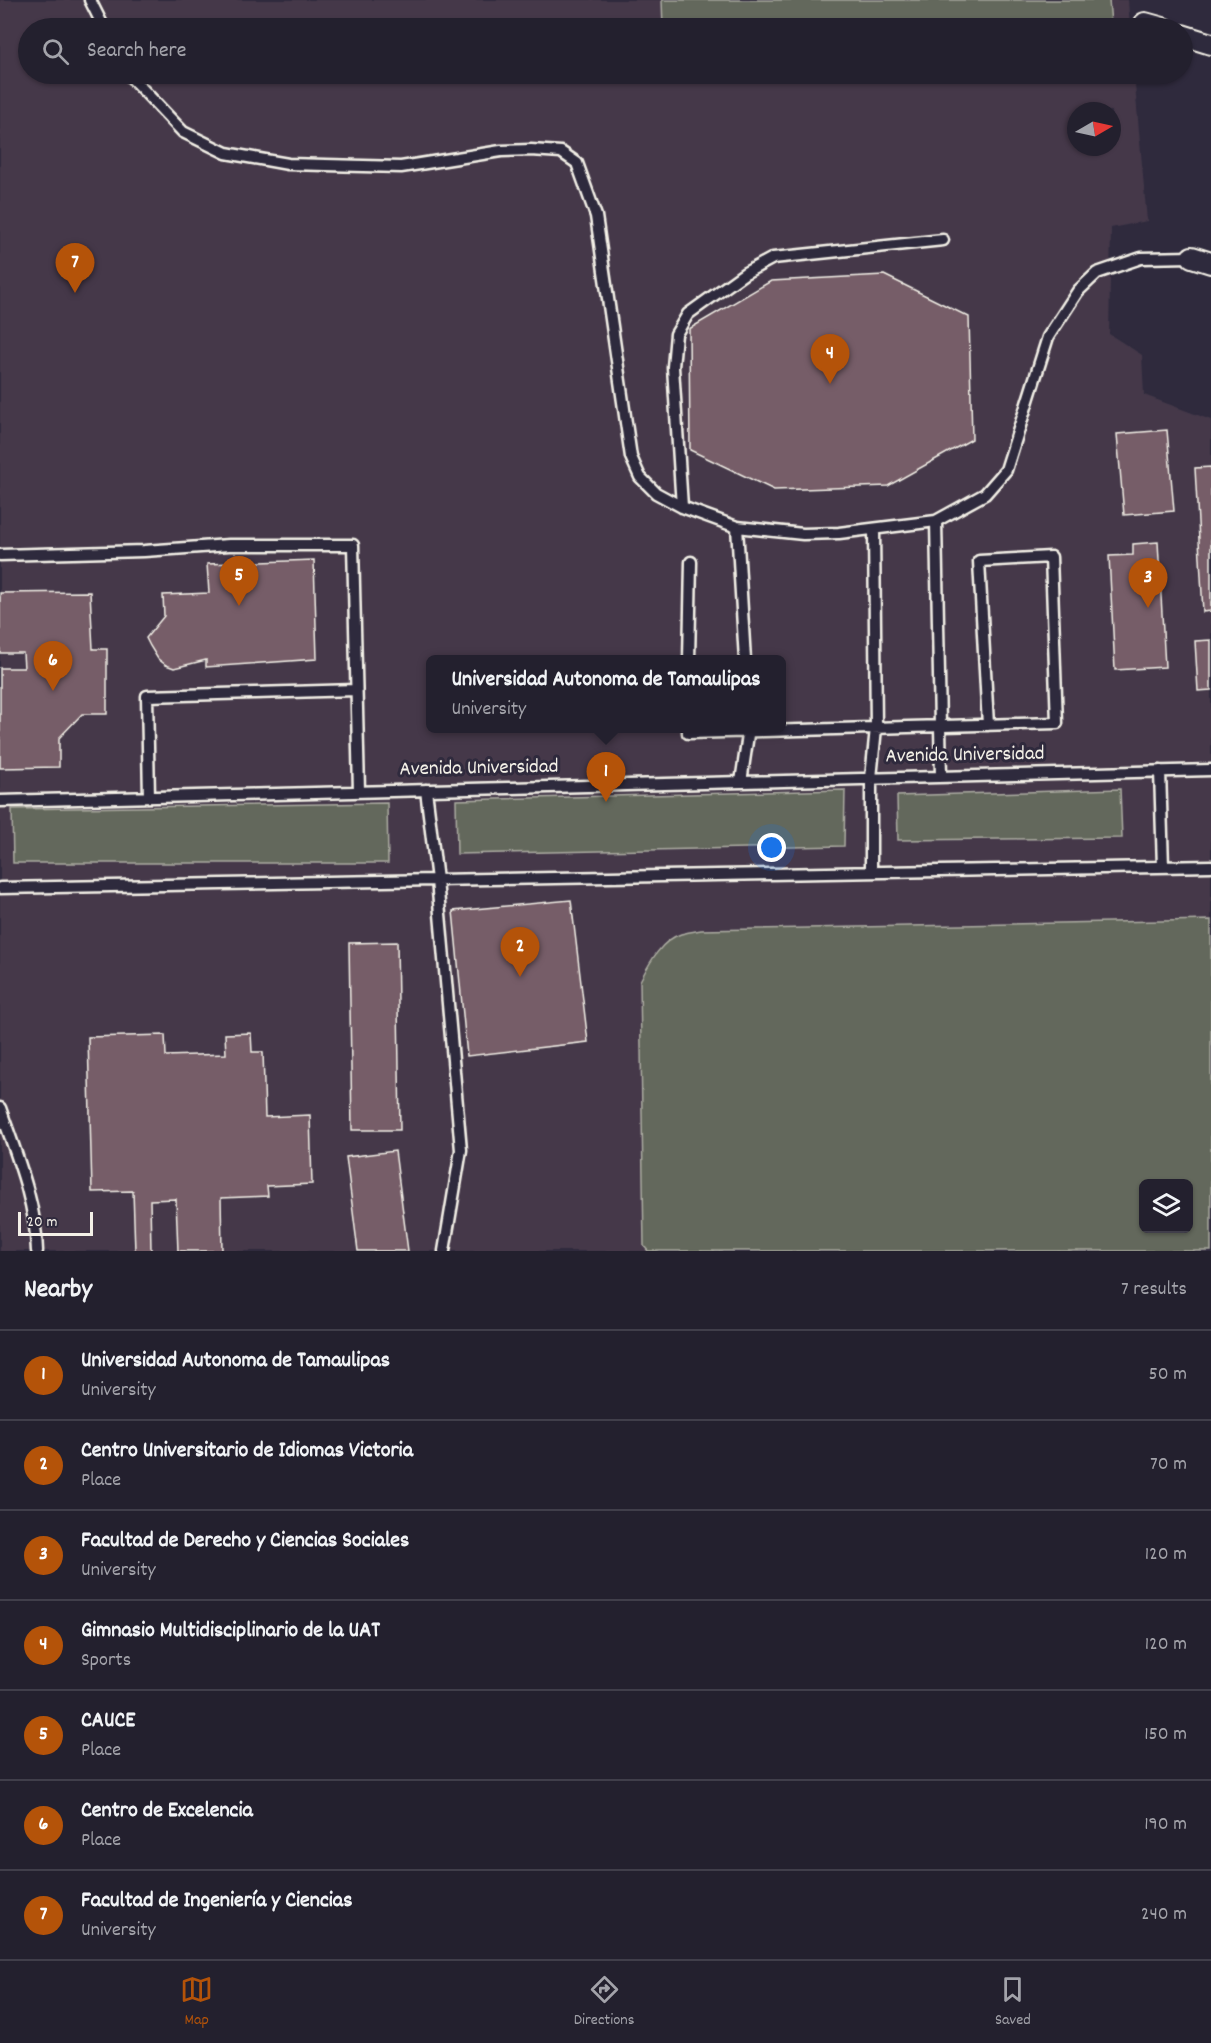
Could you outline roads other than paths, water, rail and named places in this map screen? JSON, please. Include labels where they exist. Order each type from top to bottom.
[{"type":"street","points":[[1193,38],[1211,44]]},
{"type":"street","points":[[1192,257],[1211,263]]},
{"type":"lane","points":[[90,0],[99,18]]},
{"type":"lane","points":[[137,84],[183,132],[226,153],[288,164],[400,167],[501,151],[531,150],[561,152],[577,163],[596,216],[631,458],[640,477],[656,493],[682,507],[737,527],[803,534],[838,533],[936,521],[985,494],[1006,470],[1048,337],[1078,291],[1097,273],[1142,258],[1192,257]]},
{"type":"lane","points":[[682,507],[673,367],[676,334],[688,314],[746,273],[773,258],[943,240]]},
{"type":"lane","points":[[936,521],[941,777]]},
{"type":"lane","points":[[737,527],[745,655]]},
{"type":"lane","points":[[871,871],[871,778],[876,728],[874,529]]},
{"type":"lane","points":[[0,555],[144,551],[229,545],[353,544],[359,791]]},
{"type":"lane","points":[[786,729],[940,727],[1057,723],[1051,558],[979,561],[988,725]]},
{"type":"lane","points":[[689,655],[691,562]]},
{"type":"lane","points":[[149,797],[147,696],[356,690]]},
{"type":"lane","points":[[741,782],[749,733]]},
{"type":"lane","name":"Avenida Universidad","points":[[0,801],[1211,770]]},
{"type":"lane","points":[[1160,771],[1163,867]]},
{"type":"lane","points":[[426,790],[437,880],[461,1150],[444,1251]]},
{"type":"lane","points":[[0,888],[1211,866]]},
{"type":"lane","points":[[0,1108],[2,1123],[22,1171],[37,1233],[37,1251]]},
{"type":"place","name":"Facultad de Ingeniería y Ciencias","points":[[75,293]]},
{"type":"place","name":"Gimnasio Multidisciplinario de la UAT","points":[[830,384]]},
{"type":"place","name":"CAUCE","points":[[239,606]]},
{"type":"place","name":"Facultad de Derecho y Ciencias Sociales","points":[[1148,608]]},
{"type":"place","name":"Centro de Excelencia","points":[[53,691]]},
{"type":"place","name":"Universidad Autonoma de Tamaulipas","points":[[606,802]]},
{"type":"place","name":"Centro Universitario de Idiomas Victoria","points":[[520,977]]}]
